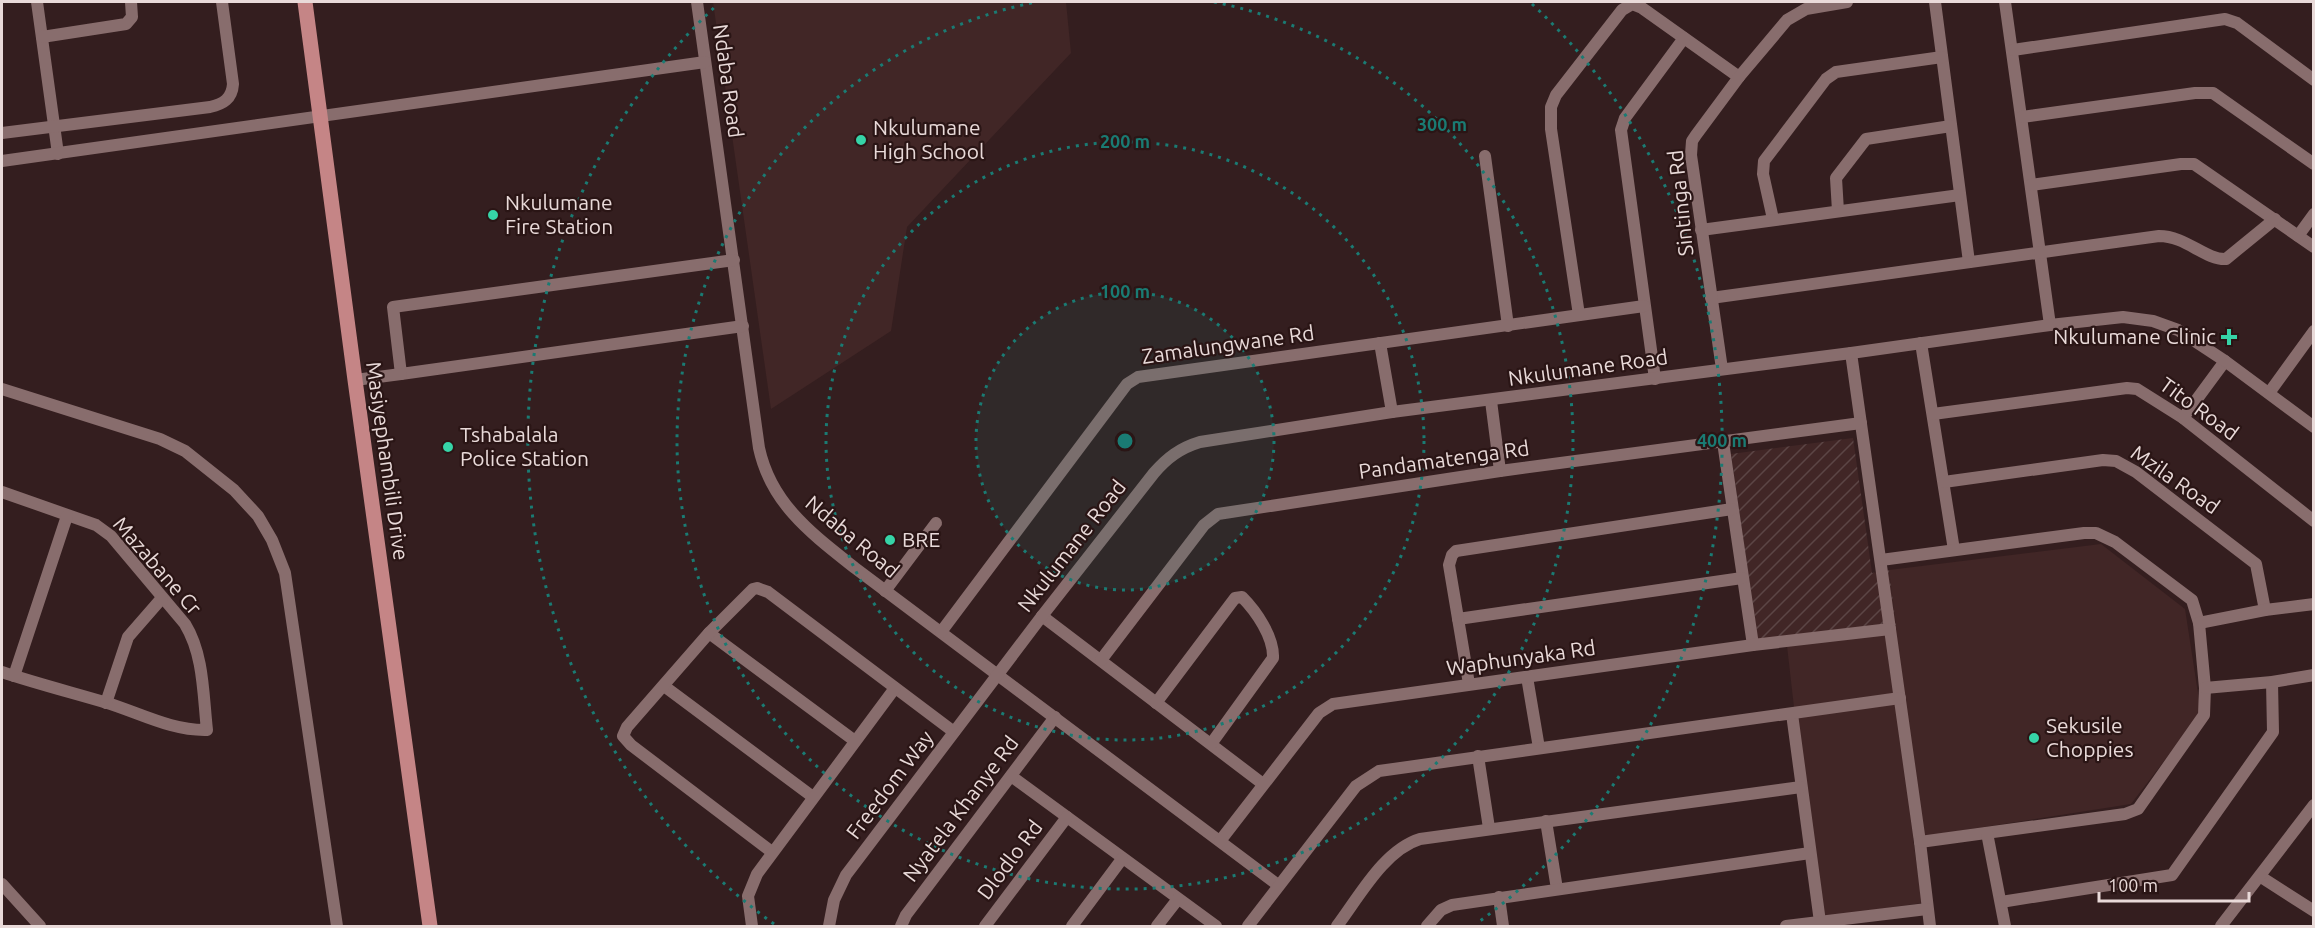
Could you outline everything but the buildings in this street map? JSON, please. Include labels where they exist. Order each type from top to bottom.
[{"type":"main road","name":"Masiyephambili Drive","points":[[305,2],[430,927]]},
{"type":"street","points":[[37,2],[58,154]]},
{"type":"street","points":[[42,37],[126,24],[132,17],[131,2]]},
{"type":"street","points":[[2,133],[210,107],[224,102],[233,90],[233,84],[222,2]]},
{"type":"street","name":"Ndaba Road","points":[[697,2],[759,448],[772,486],[807,528],[855,568],[1278,885]]},
{"type":"street","name":"Sintinga Rd","points":[[1722,369],[1691,155],[1692,141],[1739,78],[1780,28],[1795,14],[1806,9],[1847,2]]},
{"type":"street","points":[[1935,2],[1969,262]]},
{"type":"street","points":[[2005,2],[2050,325]]},
{"type":"street","points":[[1579,315],[1553,145],[1551,113],[1553,101],[1627,6],[1632,4],[1642,8],[1739,78]]},
{"type":"street","points":[[2013,50],[2225,19],[2237,23],[2313,80]]},
{"type":"street","points":[[1655,379],[1621,130],[1625,118],[1684,38]]},
{"type":"street","points":[[1773,219],[1763,174],[1764,161],[1826,79],[1836,72],[1942,57]]},
{"type":"street","points":[[2,161],[705,62]]},
{"type":"street","points":[[2022,117],[2195,93],[2213,93],[2313,164]]},
{"type":"street","points":[[1838,211],[1836,178],[1866,139],[1951,126]]},
{"type":"street","points":[[1485,156],[1508,326]]},
{"type":"street","points":[[2031,185],[2194,164],[2313,247]]},
{"type":"street","points":[[1701,230],[1960,195]]},
{"type":"street","points":[[2298,236],[2313,214]]},
{"type":"street","points":[[1712,298],[2168,236],[2216,258],[2226,259],[2274,219]]},
{"type":"street","points":[[401,374],[393,307],[734,260]]},
{"type":"street","name":"Zamalungwane Rd","points":[[941,632],[1132,380],[1145,375],[1644,306]]},
{"type":"street","name":"Nkulumane Road","points":[[998,675],[1154,473],[1180,450],[1200,442],[1392,412],[1491,401],[2123,317],[2145,319],[2178,330],[2269,393],[2313,427]]},
{"type":"street","points":[[355,380],[743,326]]},
{"type":"street","points":[[2269,393],[2312,336]]},
{"type":"street","points":[[1380,343],[1392,412]]},
{"type":"street","points":[[1922,343],[1954,550]]},
{"type":"street","points":[[1851,353],[1920,842],[1929,927]]},
{"type":"street","points":[[2183,418],[2225,362]]},
{"type":"street","name":"Tito Road","points":[[1933,414],[2127,388],[2145,393],[2183,418],[2313,521]]},
{"type":"street","points":[[2,389],[160,439],[185,451],[234,490],[258,516],[272,540],[285,573],[337,927]]},
{"type":"street","points":[[1491,401],[1500,471]]},
{"type":"street","name":"Pandamatenga Rd","points":[[1101,660],[1204,525],[1218,514],[1500,471],[1861,423]]},
{"type":"street","points":[[1723,442],[1753,645]]},
{"type":"street","name":"Mzila Road","points":[[1944,482],[2103,460],[2116,461],[2136,472],[2256,564],[2265,610]]},
{"type":"street","name":"Mazabane Cr","points":[[2,492],[103,529],[193,637],[199,662],[207,730],[172,726],[106,703]]},
{"type":"street","points":[[1469,684],[1449,565],[1452,555],[1461,549],[1732,509]]},
{"type":"street","points":[[67,516],[8,674],[106,703],[128,637],[162,598]]},
{"type":"street","points":[[885,591],[936,523]]},
{"type":"street","points":[[1881,560],[2096,533],[2115,542],[2192,600],[2199,623],[2205,688],[2204,715],[2138,809],[2125,814],[1920,842]]},
{"type":"street","points":[[1458,619],[1742,578]]},
{"type":"street","points":[[772,852],[625,740],[624,732],[709,633],[753,589],[763,589],[954,732]]},
{"type":"street","points":[[1156,703],[1235,598],[1242,597],[1264,628],[1272,648],[1273,658],[1211,744]]},
{"type":"street","points":[[2199,623],[2265,610],[2313,604]]},
{"type":"street","points":[[1042,616],[1263,784]]},
{"type":"street","name":"Waphunyaka Rd","points":[[1220,841],[1319,713],[1328,706],[1753,645],[1890,629]]},
{"type":"street","points":[[709,633],[855,741]]},
{"type":"street","name":"Freedom Way","points":[[829,927],[834,900],[846,875],[998,675]]},
{"type":"street","points":[[2205,688],[2272,682],[2313,675]]},
{"type":"street","points":[[1527,676],[1539,748]]},
{"type":"street","points":[[2001,902],[2172,875],[2272,732],[2272,682]]},
{"type":"street","points":[[664,686],[813,797]]},
{"type":"street","points":[[752,927],[748,902],[749,890],[772,852],[895,688]]},
{"type":"street","points":[[1248,927],[1356,786],[1370,775],[1386,768],[1900,698]]},
{"type":"street","points":[[1792,714],[1820,922]]},
{"type":"street","name":"Nyatela Khanye Rd","points":[[902,927],[906,915],[1055,717]]},
{"type":"street","points":[[1479,756],[1490,828]]},
{"type":"street","points":[[1011,776],[1216,927]]},
{"type":"street","points":[[1337,927],[1389,857],[1402,846],[1420,839],[1801,786]]},
{"type":"street","points":[[2221,927],[2313,805]]},
{"type":"street","name":"Dlodlo Rd","points":[[986,927],[1067,817]]},
{"type":"street","points":[[1546,821],[1557,889]]},
{"type":"street","points":[[1987,833],[2005,927]]},
{"type":"street","points":[[1427,927],[1446,907],[1499,897],[1810,853]]},
{"type":"street","points":[[1072,927],[1122,859]]},
{"type":"street","points":[[2260,877],[2313,911]]},
{"type":"street","points":[[2,884],[40,927]]},
{"type":"street","points":[[1499,897],[1503,927]]},
{"type":"street","points":[[1157,927],[1178,899]]},
{"type":"street","points":[[1786,927],[1927,909]]},
{"type":"shaded area","name":"Nkulumane High School","points":[[713,2],[1066,2],[1071,53],[907,227],[891,331],[771,409]]},
{"type":"shaded area","points":[[1853,438],[1872,573],[1889,570],[1896,625],[1758,640],[1731,454]]},
{"type":"shaded area","points":[[2101,544],[2185,609],[2201,713],[2131,804],[1913,838],[1922,903],[1818,918],[1786,637],[1896,625],[1889,570]]},
{"type":"place","name":"Nkulumane High School","points":[[861,140]]},
{"type":"place","name":"Nkulumane Fire Station","points":[[493,215]]},
{"type":"place","name":"Nkulumane Clinic","points":[[2229,337]]},
{"type":"place","name":"Tshabalala Police Station","points":[[448,447]]},
{"type":"place","name":"BRE","points":[[890,540]]},
{"type":"place","name":"Sekusile Choppies","points":[[2034,738]]}]
